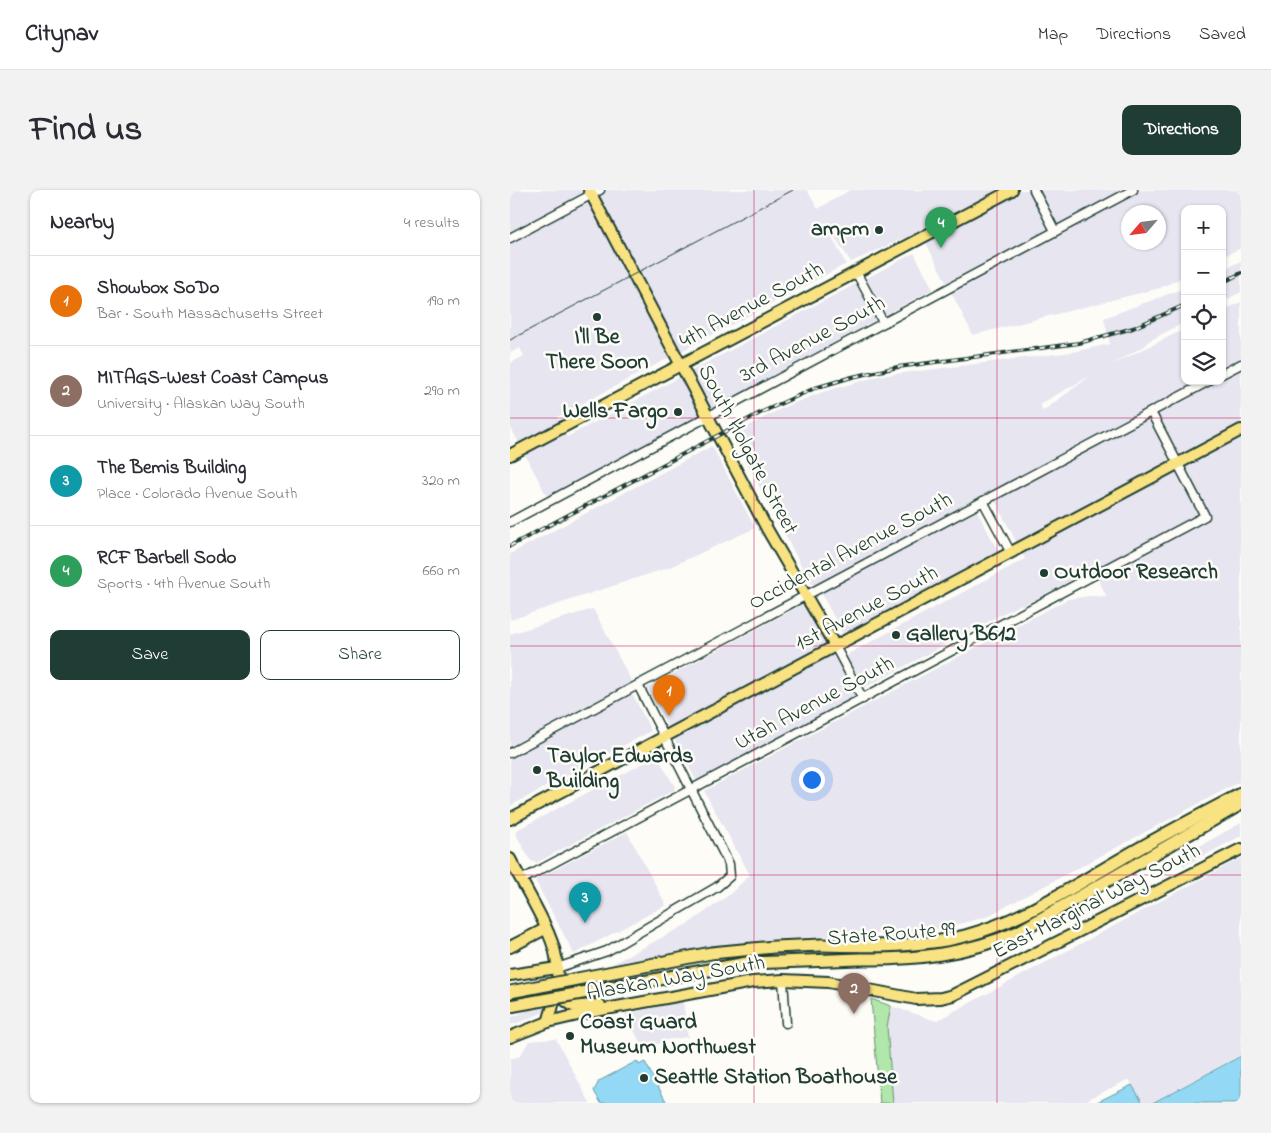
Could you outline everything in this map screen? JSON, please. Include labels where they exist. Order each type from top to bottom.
[{"type":"highway","name":"State Route 99","points":[[510,992],[711,953],[774,947],[895,945],[949,939],[981,931],[1042,905],[1155,840],[1241,794]]},
{"type":"highway","name":"State Route 99","points":[[510,1006],[747,963],[937,956],[974,949],[1018,932],[1241,804]]},
{"type":"main road","name":"4th Avenue South","points":[[510,454],[1012,190]]},
{"type":"main road","name":"South Holgate Street","points":[[594,192],[768,532],[807,595],[835,646]]},
{"type":"main road","name":"1st Avenue South","points":[[510,820],[1241,430]]},
{"type":"main road","name":"East Marginal Way South","points":[[970,988],[1241,849]]},
{"type":"main road","points":[[510,859],[545,929],[556,956],[555,993],[548,1022]]},
{"type":"main road","points":[[510,947],[545,929]]},
{"type":"main road","points":[[510,975],[557,968]]},
{"type":"main road","name":"Alaskan Way South","points":[[510,1037],[548,1022],[631,1003],[736,984],[783,980],[828,982],[916,999],[941,998],[970,988]]},
{"type":"main road","points":[[555,993],[573,1006],[631,1003]]},
{"type":"street","points":[[1034,190],[1055,231]]},
{"type":"street","name":"3rd Avenue South","points":[[510,522],[1133,190]]},
{"type":"street","points":[[510,238],[594,192]]},
{"type":"street","points":[[856,272],[883,322]]},
{"type":"street","points":[[1226,372],[1241,364]]},
{"type":"street","name":"Occidental Avenue South","points":[[510,753],[1202,385]]},
{"type":"street","points":[[1151,412],[1178,464]]},
{"type":"street","name":"Utah Avenue South","points":[[521,880],[1205,516],[1178,464]]},
{"type":"street","points":[[983,501],[1011,553]]},
{"type":"street","name":"South Holgate Street","points":[[835,646],[862,699]]},
{"type":"street","points":[[557,968],[607,951],[717,887],[730,874],[729,864],[638,685]]},
{"type":"street","points":[[783,980],[786,1023]]},
{"type":"shaded area","points":[[510,190],[807,190],[818,209],[850,190],[1241,190],[1241,248],[1226,255],[1226,205],[1181,205],[1181,278],[1160,288],[973,335],[920,231],[851,262],[822,218],[846,264],[557,417],[567,437],[914,253],[933,289],[548,498],[510,426],[510,363],[524,356],[520,348],[510,353]]},
{"type":"shaded area","points":[[1241,261],[1241,292],[1226,300],[1226,295],[1226,268]]},
{"type":"shaded area","points":[[1181,289],[1181,324],[1147,342],[1146,345],[1109,366],[1181,331],[1181,385],[1226,385],[1226,309],[1241,302],[1241,781],[986,917],[944,928],[921,931],[760,940],[669,954],[652,958],[575,997],[526,1020],[510,1025],[510,1018],[553,1000],[605,968],[691,922],[729,895],[750,875],[704,791],[1068,599],[1090,596],[1107,597],[1093,569],[1022,606],[1021,604],[864,688],[847,656],[850,653],[1025,559],[990,491],[815,586],[810,582],[732,435],[784,407],[823,392],[879,376],[1072,352],[1110,344],[1104,318]],"holes":[[[1089,377],[1043,411],[1040,404]]]},
{"type":"shaded area","points":[[712,446],[755,528],[670,567],[510,620],[510,554]]},
{"type":"shaded area","points":[[977,511],[998,551],[843,634],[821,593]]},
{"type":"shaded area","points":[[807,602],[857,696],[697,782],[647,688]]},
{"type":"shaded area","points":[[593,609],[632,682],[510,746],[510,634]]},
{"type":"shaded area","points":[[633,695],[651,731],[510,806],[510,757],[621,697]]},
{"type":"shaded area","points":[[657,756],[675,787],[674,790],[536,863],[530,860],[516,834],[517,830]]},
{"type":"shaded area","points":[[1241,823],[1241,836],[1184,866],[1178,858]]},
{"type":"shaded area","points":[[627,832],[666,905],[574,954],[535,880]]},
{"type":"shaded area","points":[[1241,858],[1241,1055],[1150,1103],[1142,1103],[1129,1079],[1081,1103],[893,1103],[887,1027],[891,1006],[936,1021]]},
{"type":"shaded area","points":[[683,1002],[688,1037],[665,1040],[645,1051],[625,1014]]},
{"type":"shaded area","points":[[556,1039],[590,1103],[510,1103],[510,1059],[520,1056],[529,1041]]},
{"type":"green space","points":[[871,999],[891,1006],[887,1027],[893,1103],[880,1103]]},
{"type":"water","points":[[1241,1056],[1241,1103],[1152,1103]]},
{"type":"water","points":[[637,1061],[639,1065],[645,1062],[667,1103],[601,1103],[594,1091],[599,1081]]},
{"type":"water","points":[[1132,1085],[1143,1103],[1095,1103]]},
{"type":"tram line","points":[[510,340],[793,190]]},
{"type":"railway","points":[[1226,281],[1241,273]]},
{"type":"railway","points":[[510,546],[762,412],[815,388],[852,377],[898,367],[1079,343],[1133,328],[1181,307]]},
{"type":"place","name":"ampm","points":[[879,230]]},
{"type":"place","name":"RCF Barbell Sodo","points":[[941,248]]},
{"type":"place","name":"I'll Be There Soon","points":[[597,317]]},
{"type":"place","name":"Wells Fargo","points":[[678,412]]},
{"type":"place","name":"Outdoor Research","points":[[1044,573]]},
{"type":"place","name":"Gallery B612","points":[[896,635]]},
{"type":"place","name":"Showbox SoDo","points":[[669,716]]},
{"type":"place","name":"Taylor Edwards Building","points":[[537,770]]},
{"type":"place","name":"The Bemis Building","points":[[585,923]]},
{"type":"place","name":"MITAGS-West Coast Campus","points":[[854,1014]]},
{"type":"place","name":"Coast Guard Museum Northwest","points":[[570,1036]]},
{"type":"place","name":"Seattle Station Boathouse","points":[[644,1078]]}]
